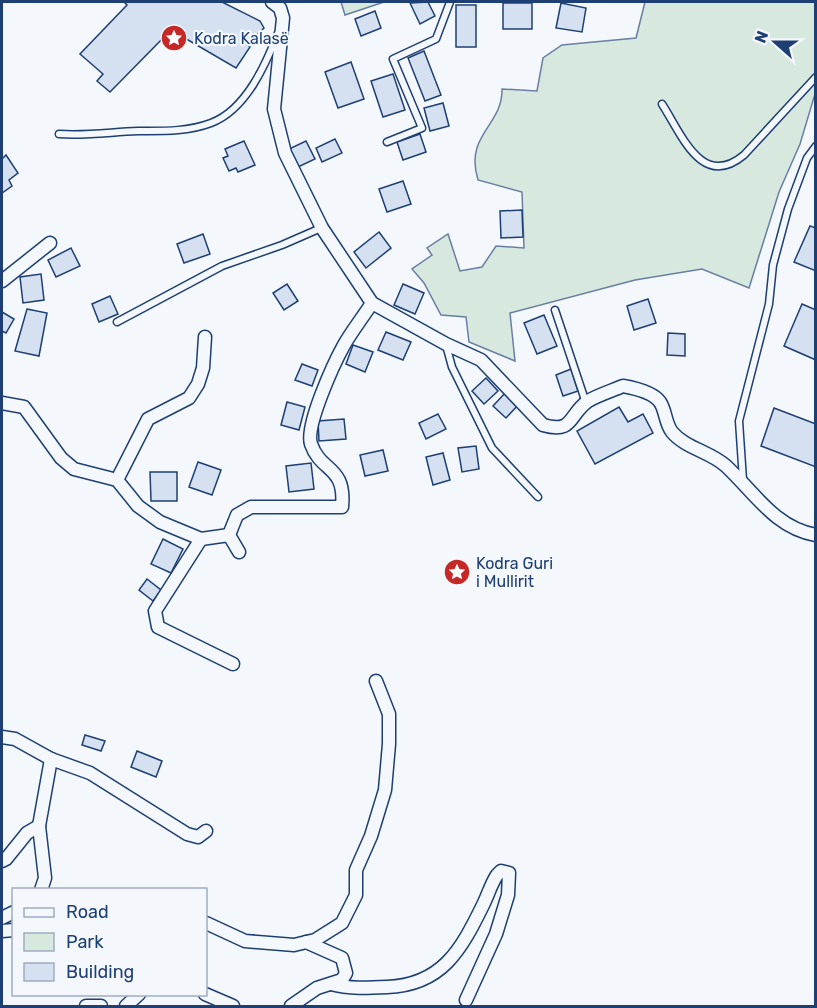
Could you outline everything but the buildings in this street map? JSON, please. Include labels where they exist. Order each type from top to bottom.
[{"type":"street","points":[[272,2],[280,8],[283,18],[274,109],[285,153],[322,228],[372,303],[446,344],[481,360],[528,412],[543,425],[556,429],[568,425],[586,403],[622,386],[649,394],[659,400],[671,431],[680,440],[726,465],[743,487],[766,509],[802,532],[816,535]]},
{"type":"street","points":[[2,281],[50,243]]},
{"type":"street","points":[[238,552],[229,535],[237,515],[251,507],[342,507],[343,491],[338,477],[319,457],[311,443],[310,427],[343,346],[372,303]]},
{"type":"street","points":[[117,480],[148,419],[189,398],[198,384],[203,368],[205,337]]},
{"type":"street","points":[[2,403],[24,407],[61,458],[74,469],[117,480],[138,506],[160,522],[201,539],[229,535]]},
{"type":"street","points":[[201,539],[155,611],[155,620],[158,627],[233,664]]},
{"type":"street","points":[[207,923],[245,941],[294,945],[337,928],[354,902],[356,870],[381,806],[389,744],[389,714],[376,681]]},
{"type":"street","points":[[2,737],[15,739],[51,759],[90,773],[187,834],[198,837],[206,831]]},
{"type":"street","points":[[42,888],[45,878],[39,826],[51,759]]},
{"type":"street","points":[[2,861],[27,833],[39,826]]},
{"type":"street","points":[[331,984],[344,988],[393,987],[422,981],[432,976],[445,966],[465,938],[492,882],[501,871],[509,873],[508,894],[496,934],[466,1000]]},
{"type":"street","points":[[291,1006],[317,988],[342,980],[346,973],[346,966],[342,958],[306,942]]},
{"type":"street","points":[[207,995],[233,1006]]},
{"type":"street","points":[[86,1006],[101,1006]]},
{"type":"lane","points":[[387,142],[422,128],[393,58],[436,39],[450,2]]},
{"type":"lane","points":[[59,134],[90,136],[122,132],[168,131],[213,123],[253,87],[265,65],[283,18]]},
{"type":"lane","points":[[662,104],[695,155],[708,165],[722,169],[733,165],[744,155],[816,77]]},
{"type":"lane","points":[[743,487],[740,420],[769,304],[773,265],[788,209],[807,158],[816,146]]},
{"type":"lane","points":[[117,322],[222,266],[322,228]]},
{"type":"lane","points":[[555,310],[586,403]]},
{"type":"lane","points":[[446,344],[452,367],[492,448],[538,497]]},
{"type":"green space","points":[[341,2],[384,2],[345,15]]},
{"type":"green space","points":[[645,2],[815,2],[815,94],[800,144],[779,192],[749,288],[702,269],[635,280],[510,313],[515,361],[469,342],[466,317],[441,315],[424,283],[412,269],[432,255],[427,248],[448,234],[460,271],[482,267],[496,246],[524,248],[522,192],[478,180],[475,164],[480,141],[501,102],[502,89],[537,91],[543,58],[562,45],[636,38]]},
{"type":"place","name":"Kodra Kalasë","points":[[174,38]]},
{"type":"place","name":"Kodra Guri i Mullirit","points":[[457,572]]}]
